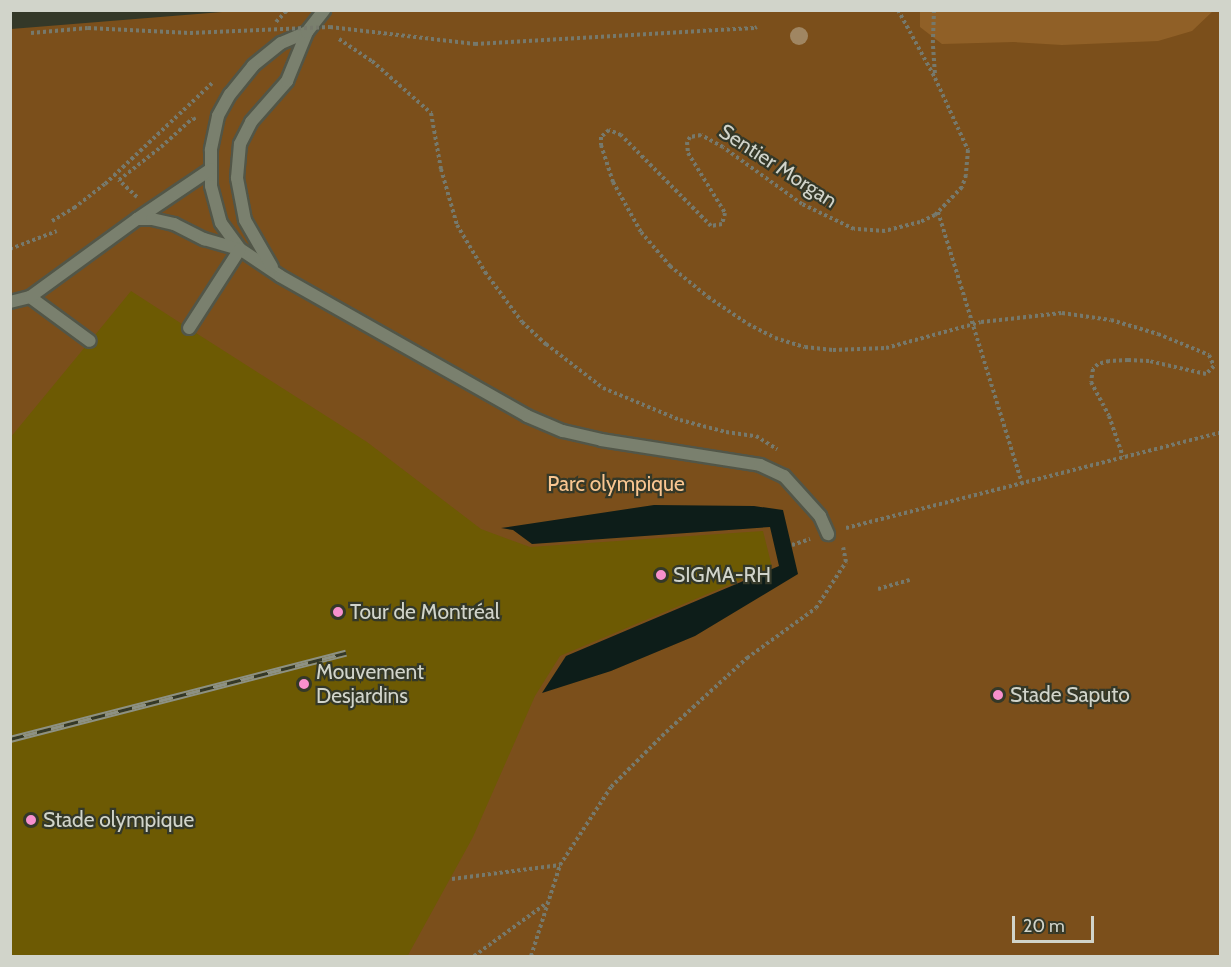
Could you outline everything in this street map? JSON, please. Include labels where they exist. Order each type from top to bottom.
[{"type":"lane","points":[[278,274],[261,252],[245,220],[237,178],[240,144],[251,122],[286,81],[307,32],[324,10]]},
{"type":"lane","points":[[240,249],[221,223],[211,186],[211,150],[218,116],[230,94],[253,66],[281,44],[307,32]]},
{"type":"lane","points":[[10,302],[30,297],[137,219],[211,169]]},
{"type":"lane","points":[[137,219],[174,224],[204,238],[240,249],[278,274],[463,382],[527,416],[563,431],[666,452],[760,465],[784,476],[820,516],[828,534]]},
{"type":"lane","points":[[189,328],[240,249]]},
{"type":"lane","points":[[30,297],[90,341]]},
{"type":"path","name":"Sentier Morgan","points":[[898,10],[935,78],[968,150],[968,163],[962,187],[938,212],[902,228],[869,232],[854,230],[802,204],[718,143],[696,134],[687,142],[688,153],[725,213],[722,224],[711,226],[616,131],[604,132],[601,137],[603,153],[613,183],[641,232],[670,266],[708,297],[748,324],[775,338],[805,347],[860,351],[909,343],[973,324],[1047,314],[1111,320],[1158,334],[1209,355],[1214,366],[1206,374],[1139,360],[1109,361],[1093,369],[1091,382],[1109,416],[1123,457]]},
{"type":"path","points":[[934,10],[935,78]]},
{"type":"path","points":[[262,35],[287,11],[294,16]]},
{"type":"path","points":[[31,33],[88,28],[189,33],[330,27],[475,44],[756,28]]},
{"type":"path","points":[[339,39],[372,61],[431,112],[441,169],[457,225],[485,272],[522,322],[603,388],[680,420],[726,432],[756,436],[782,453]]},
{"type":"path","points":[[52,220],[74,208],[105,184],[219,76]]},
{"type":"path","points":[[938,212],[1022,483]]},
{"type":"path","points":[[10,249],[57,231]]},
{"type":"path","points":[[841,530],[1221,433]]},
{"type":"path","points":[[531,957],[560,865],[611,787],[747,658],[816,608],[846,562],[842,540]]},
{"type":"path","points":[[878,589],[910,580]]},
{"type":"path","points":[[452,879],[560,865]]},
{"type":"path","points":[[474,957],[549,902]]},
{"type":"green space","name":"Parc olympique","points":[[247,10],[1220,11],[1220,956],[11,956],[11,29]]},
{"type":"shaded area","points":[[920,10],[1213,11],[1192,31],[1158,41],[1062,45],[1014,42],[942,44],[920,27]]},
{"type":"water","points":[[654,505],[754,506],[783,510],[798,574],[695,636],[611,671],[542,693],[566,656],[779,566],[770,527],[532,544],[513,530],[501,528]]},
{"type":"building","name":"Tour de Montréal","points":[[131,291],[182,324],[181,331],[185,335],[196,333],[367,442],[481,529],[530,547],[763,531],[772,567],[560,656],[535,696],[473,837],[407,957],[10,957],[10,438],[85,347],[90,349],[96,346],[98,341],[95,335]]},
{"type":"railway","points":[[10,739],[346,653]]},
{"type":"place","name":"SIGMA-RH","points":[[661,575]]},
{"type":"place","name":"Tour de Montréal","points":[[338,612]]},
{"type":"place","name":"Mouvement Desjardins","points":[[304,684]]},
{"type":"place","name":"Stade Saputo","points":[[998,695]]},
{"type":"place","name":"Stade olympique","points":[[31,820]]}]
